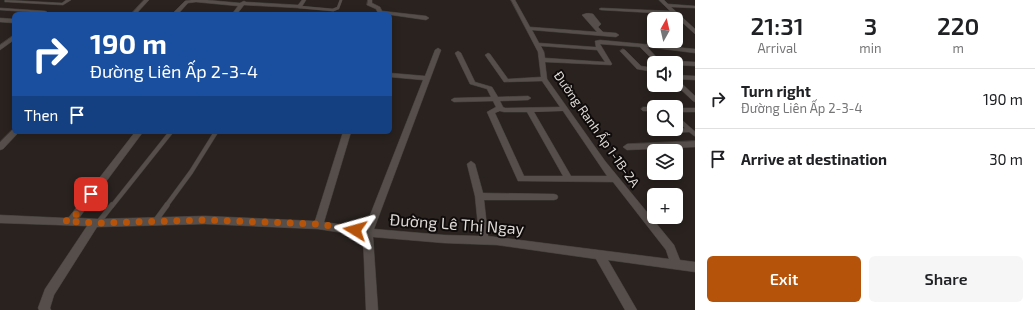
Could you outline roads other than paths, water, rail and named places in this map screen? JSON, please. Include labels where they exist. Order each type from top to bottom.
[{"type":"street","points":[[0,6],[8,1],[63,4],[68,0]]},
{"type":"street","points":[[135,12],[147,0]]},
{"type":"street","points":[[177,12],[187,2],[194,0],[299,7],[304,0]]},
{"type":"street","points":[[370,0],[369,4],[378,8],[380,12]]},
{"type":"street","name":"Đường Ranh Ấp 1-1B-2A","points":[[513,0],[536,44],[542,60],[544,80],[615,179],[670,248],[676,264]]},
{"type":"street","points":[[661,0],[675,12]]},
{"type":"street","points":[[689,0],[695,6]]},
{"type":"street","points":[[236,12],[243,3]]},
{"type":"street","points":[[666,5],[695,6]]},
{"type":"street","points":[[0,9],[45,12]]},
{"type":"street","points":[[601,9],[657,12]]},
{"type":"street","points":[[392,14],[426,18]]},
{"type":"street","points":[[0,20],[12,21]]},
{"type":"street","points":[[683,20],[695,32]]},
{"type":"street","points":[[596,26],[602,34]]},
{"type":"street","points":[[528,28],[616,36]]},
{"type":"street","points":[[0,48],[12,39]]},
{"type":"street","points":[[542,60],[609,64],[597,42],[695,51]]},
{"type":"street","points":[[536,44],[599,48]]},
{"type":"street","points":[[642,45],[652,56]]},
{"type":"street","points":[[372,310],[368,232],[438,50]]},
{"type":"street","points":[[623,51],[639,68],[647,69]]},
{"type":"street","points":[[458,53],[472,82],[490,88],[500,108],[504,110],[565,109]]},
{"type":"street","points":[[488,55],[506,81],[544,80]]},
{"type":"street","points":[[683,64],[695,64]]},
{"type":"street","points":[[392,75],[428,78]]},
{"type":"street","points":[[683,77],[695,78]]},
{"type":"street","points":[[683,88],[695,100]]},
{"type":"street","points":[[454,100],[528,98]]},
{"type":"street","points":[[500,108],[491,112],[521,179],[615,179]]},
{"type":"street","points":[[529,110],[569,179]]},
{"type":"street","points":[[683,110],[695,110]]},
{"type":"street","points":[[0,147],[13,134]]},
{"type":"street","points":[[65,221],[72,220],[137,134]]},
{"type":"street","points":[[318,224],[346,134]]},
{"type":"street","points":[[627,146],[695,144]]},
{"type":"street","points":[[471,164],[479,196],[484,241]]},
{"type":"street","points":[[479,196],[554,197]]},
{"type":"street","name":"Đường Lê Thị Ngay","points":[[0,219],[96,223],[205,220],[318,224],[368,232],[484,241],[695,267]]},
{"type":"street","points":[[43,309],[49,293],[96,223]]},
{"type":"street","points":[[599,254],[631,310]]},
{"type":"lane","points":[[299,7],[333,10],[337,9],[341,0]]},
{"type":"lane","points":[[683,124],[695,134]]},
{"type":"lane","points":[[683,130],[690,130]]},
{"type":"lane","points":[[96,223],[169,134]]},
{"type":"lane","points":[[156,221],[191,172],[215,134]]}]
